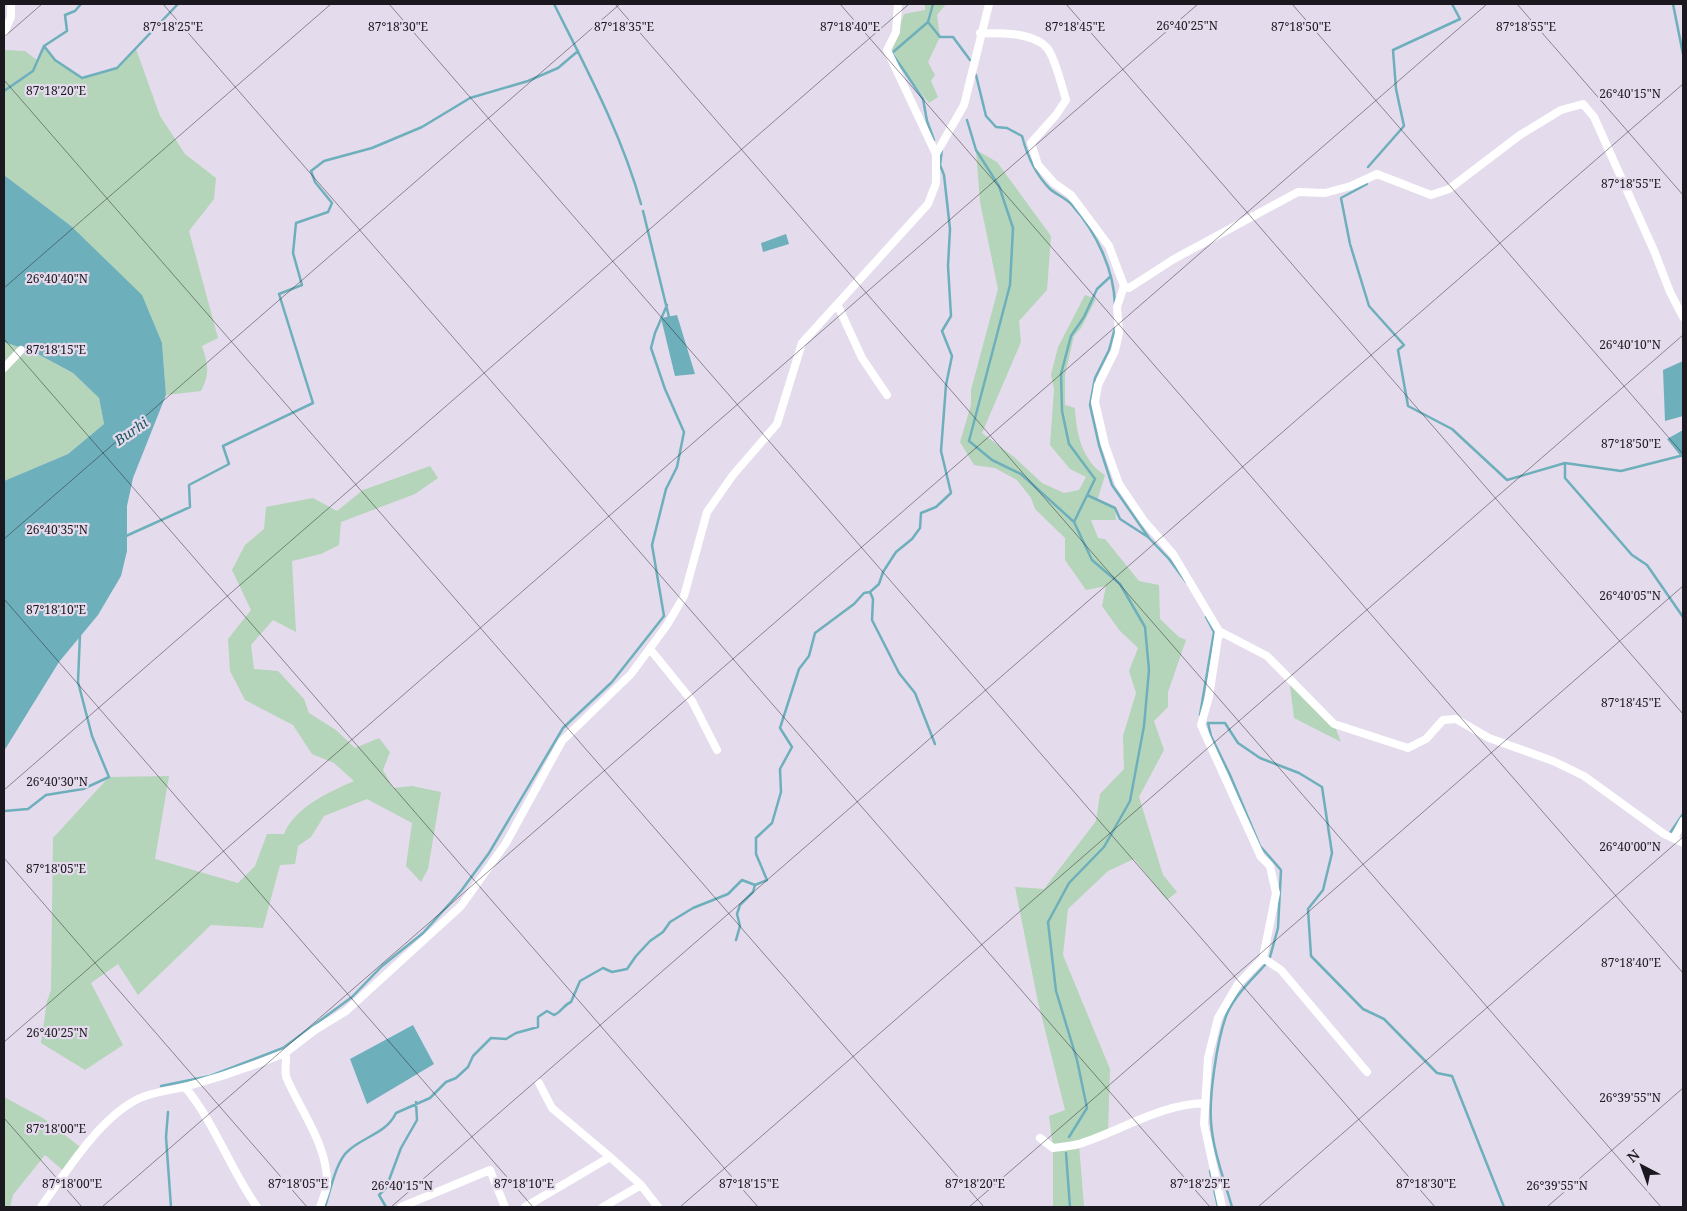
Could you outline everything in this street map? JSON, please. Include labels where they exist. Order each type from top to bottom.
[{"type":"street","points":[[4,33],[11,17],[12,4]]},
{"type":"street","points":[[41,1207],[96,1134],[112,1117],[136,1100],[160,1091],[185,1087],[250,1067],[285,1053],[315,1030],[346,1011],[461,906],[506,843],[562,741],[631,674],[650,649],[684,596],[708,512],[733,476],[777,424],[802,343],[838,306],[928,204],[936,183],[936,154],[887,50],[896,32],[898,4]]},
{"type":"street","points":[[936,154],[964,105],[988,4]]},
{"type":"street","points":[[980,33],[1006,34],[1039,41],[1049,49],[1066,100],[1056,115],[1031,143],[1038,165],[1054,183],[1071,195],[1109,246],[1124,286],[1118,308],[1119,333],[1117,342],[1098,385],[1095,402],[1106,445],[1119,484],[1144,521],[1172,554],[1218,631],[1267,656],[1334,724],[1408,748],[1426,739],[1442,720],[1456,719],[1489,738],[1553,761],[1584,776],[1664,834],[1683,843]]},
{"type":"street","points":[[1124,286],[1129,288],[1174,259],[1298,192],[1325,193],[1351,186],[1377,174],[1432,194],[1449,189],[1520,135],[1561,110],[1583,104],[1594,117],[1655,252],[1670,292],[1683,317]]},
{"type":"street","points":[[838,306],[862,358],[888,395]]},
{"type":"street","points":[[4,368],[21,350]]},
{"type":"street","points":[[1218,631],[1209,698],[1201,725],[1261,857],[1270,866],[1276,893],[1263,958],[1238,984],[1218,1018],[1208,1058],[1204,1124],[1222,1207]]},
{"type":"street","points":[[650,649],[692,701],[717,750]]},
{"type":"street","points":[[1674,838],[1683,821]]},
{"type":"street","points":[[1263,958],[1282,970],[1367,1072]]},
{"type":"street","points":[[285,1053],[287,1059],[286,1077],[304,1109],[324,1156],[327,1187],[320,1207]]},
{"type":"street","points":[[539,1083],[552,1108],[641,1184],[658,1207]]},
{"type":"street","points":[[185,1087],[199,1103],[242,1186],[257,1207]]},
{"type":"street","points":[[1040,1138],[1053,1148],[1079,1144],[1119,1126],[1189,1103],[1204,1103]]},
{"type":"street","points":[[525,1207],[610,1156]]},
{"type":"street","points":[[401,1207],[490,1170],[505,1207]]},
{"type":"street","points":[[603,1207],[641,1184]]},
{"type":"green space","points":[[925,4],[946,4],[937,15],[940,37],[928,62],[935,75],[931,81],[938,97],[929,103],[906,73],[892,49],[904,14],[925,10]]},
{"type":"green space","points":[[44,46],[55,60],[82,78],[117,68],[136,49],[160,116],[185,154],[216,178],[214,199],[189,231],[218,338],[202,346],[206,358],[207,374],[201,391],[166,395],[162,343],[71,226],[4,175],[4,50],[25,51],[37,60]]},
{"type":"green space","points":[[976,150],[997,162],[1051,236],[1047,290],[1019,321],[1021,342],[982,433],[1014,457],[1042,483],[1064,493],[1079,490],[1086,477],[1070,469],[1050,445],[1054,389],[1051,375],[1058,347],[1085,295],[1096,299],[1081,328],[1074,336],[1065,375],[1065,405],[1075,408],[1082,446],[1091,462],[1105,475],[1097,501],[1115,508],[1116,520],[1091,520],[1098,538],[1105,539],[1139,581],[1159,585],[1160,619],[1179,637],[1186,640],[1168,692],[1168,707],[1154,721],[1164,750],[1139,797],[1163,875],[1177,892],[1167,900],[1134,859],[1108,871],[1068,909],[1063,955],[1110,1069],[1108,1131],[1079,1144],[1084,1207],[1053,1207],[1053,1148],[1049,1116],[1065,1110],[1038,1002],[1015,887],[1044,889],[1096,821],[1100,794],[1124,769],[1123,736],[1136,693],[1129,671],[1138,648],[1120,631],[1102,606],[1106,586],[1086,590],[1065,560],[1065,538],[1035,509],[1031,498],[1017,480],[995,468],[974,465],[960,442],[971,405],[971,390],[998,289],[980,202]]},
{"type":"green space","points":[[4,342],[36,353],[73,373],[99,398],[104,424],[68,454],[4,481]]},
{"type":"green space","points":[[430,466],[438,478],[415,494],[341,522],[339,545],[321,554],[292,561],[296,632],[273,620],[251,645],[254,669],[278,671],[304,699],[309,713],[336,730],[355,748],[379,738],[390,752],[383,770],[393,788],[412,786],[441,792],[428,869],[421,882],[406,866],[412,823],[367,799],[324,816],[311,837],[298,846],[295,864],[280,865],[263,928],[211,925],[138,995],[118,964],[91,983],[123,1045],[85,1070],[41,1043],[47,1001],[51,990],[53,838],[109,777],[169,776],[155,859],[238,883],[255,866],[267,834],[284,834],[289,824],[304,808],[324,795],[354,781],[334,763],[312,754],[293,725],[245,700],[230,671],[228,639],[251,610],[232,570],[245,545],[264,529],[266,507],[313,498],[337,511],[363,490]]},
{"type":"green space","points":[[1289,678],[1334,724],[1341,742],[1294,718]]},
{"type":"green space","points":[[4,1097],[43,1118],[84,1150],[66,1173],[45,1155],[13,1195],[10,1207],[4,1207]]},
{"type":"water","name":"Burhi","points":[[4,175],[71,226],[142,295],[162,343],[166,395],[133,478],[127,506],[127,551],[121,576],[98,615],[59,662],[4,751],[4,481],[68,454],[104,424],[99,398],[73,373],[36,353],[4,342]]},
{"type":"water","points":[[786,234],[789,244],[763,252],[761,243]]},
{"type":"water","points":[[677,315],[695,374],[675,376],[661,318]]},
{"type":"water","points":[[1683,361],[1683,416],[1665,421],[1663,370]]},
{"type":"water","points":[[1683,430],[1683,459],[1667,439]]},
{"type":"water","points":[[413,1025],[434,1064],[367,1104],[350,1059]]},
{"type":"waterway","points":[[4,91],[33,71],[44,46],[67,31],[65,15],[75,11],[81,4]]},
{"type":"waterway","points":[[44,46],[55,60],[82,78],[117,68],[178,4]]},
{"type":"waterway","points":[[554,4],[614,127],[641,204]]},
{"type":"waterway","points":[[933,4],[928,22],[892,53],[923,99],[927,121],[934,140]]},
{"type":"waterway","points":[[1368,167],[1404,126],[1396,89],[1393,50],[1460,19],[1452,4]]},
{"type":"waterway","points":[[1673,4],[1683,54]]},
{"type":"waterway","points":[[928,22],[940,37],[953,37],[970,60]]},
{"type":"waterway","points":[[126,536],[190,507],[189,485],[229,464],[223,446],[313,403],[279,294],[302,285],[293,253],[296,223],[328,212],[332,203],[315,182],[311,171],[324,161],[372,148],[422,127],[470,98],[528,81],[558,68],[578,51]]},
{"type":"waterway","points":[[976,75],[986,116],[996,127],[1007,128],[1022,136],[1029,157],[1040,177],[1050,189],[1070,203],[1089,227],[1107,265],[1114,291],[1115,305]]},
{"type":"waterway","points":[[967,120],[976,150],[999,186],[1013,228],[1010,285],[969,441],[992,460],[1021,474],[1074,522],[1092,560],[1120,584],[1145,627],[1149,670],[1144,726],[1130,801],[1104,847],[1069,883],[1048,922],[1056,991],[1077,1060],[1087,1108],[1069,1137]]},
{"type":"waterway","points":[[325,1207],[337,1169],[348,1151],[387,1126],[396,1113],[430,1098],[446,1082],[456,1078],[468,1067],[473,1056],[491,1038],[506,1039],[516,1033],[538,1027],[538,1017],[547,1011],[554,1015],[571,1002],[580,981],[603,968],[612,972],[627,969],[636,956],[650,941],[663,932],[670,922],[693,908],[728,894],[742,880],[755,885],[767,880],[756,854],[756,838],[772,823],[781,792],[780,769],[792,747],[780,728],[799,669],[809,656],[815,633],[854,604],[864,593],[870,592],[879,584],[883,572],[896,552],[912,539],[920,528],[921,513],[936,507],[951,493],[941,451],[946,385],[952,356],[942,331],[951,316],[948,266],[950,229],[944,175],[940,165],[942,149]]},
{"type":"waterway","points":[[1367,184],[1341,198],[1350,244],[1369,306],[1404,345],[1398,350],[1408,406],[1452,429],[1507,480],[1565,463],[1621,471],[1680,456]]},
{"type":"waterway","points":[[643,211],[669,317]]},
{"type":"waterway","points":[[1074,522],[1095,479],[1069,444],[1062,411],[1061,374],[1071,336],[1084,317],[1097,289],[1111,276]]},
{"type":"waterway","points":[[161,1086],[210,1076],[283,1048],[352,997],[382,966],[423,933],[461,891],[489,853],[563,728],[612,682],[664,616],[652,545],[666,489],[677,467],[684,432],[665,389],[651,348],[667,305]]},
{"type":"waterway","points":[[1115,328],[1109,350],[1095,378],[1090,405],[1099,445],[1112,485],[1149,538],[1169,559],[1186,582]]},
{"type":"waterway","points":[[1565,463],[1565,478],[1632,555],[1647,565],[1683,617]]},
{"type":"waterway","points":[[1087,495],[1115,508],[1120,519],[1148,537]]},
{"type":"waterway","points":[[870,592],[873,599],[872,620],[899,673],[915,693],[935,744]]},
{"type":"waterway","points":[[1200,715],[1214,632],[1206,617]]},
{"type":"waterway","points":[[4,811],[28,809],[46,795],[83,789],[109,777],[92,736],[78,682],[80,634]]},
{"type":"waterway","points":[[1270,957],[1278,928],[1281,870],[1260,846],[1211,736],[1208,723],[1225,723],[1238,743],[1260,758],[1299,773],[1322,787],[1332,853],[1323,890],[1308,909],[1311,956],[1363,1009],[1384,1019],[1437,1073],[1452,1076],[1504,1207]]},
{"type":"waterway","points":[[1670,833],[1683,814]]},
{"type":"waterway","points":[[736,940],[740,926],[737,914],[740,905],[753,892],[755,885]]},
{"type":"waterway","points":[[1232,1207],[1219,1165],[1212,1133],[1211,1098],[1214,1068],[1229,1009],[1243,989],[1265,965]]},
{"type":"waterway","points":[[386,1207],[379,1195],[386,1188],[401,1148],[417,1120],[416,1102]]},
{"type":"waterway","points":[[168,1112],[166,1137],[171,1207]]},
{"type":"waterway","points":[[1066,1153],[1070,1207]]},
{"type":"waterway","points":[[1210,1171],[1218,1207]]}]
